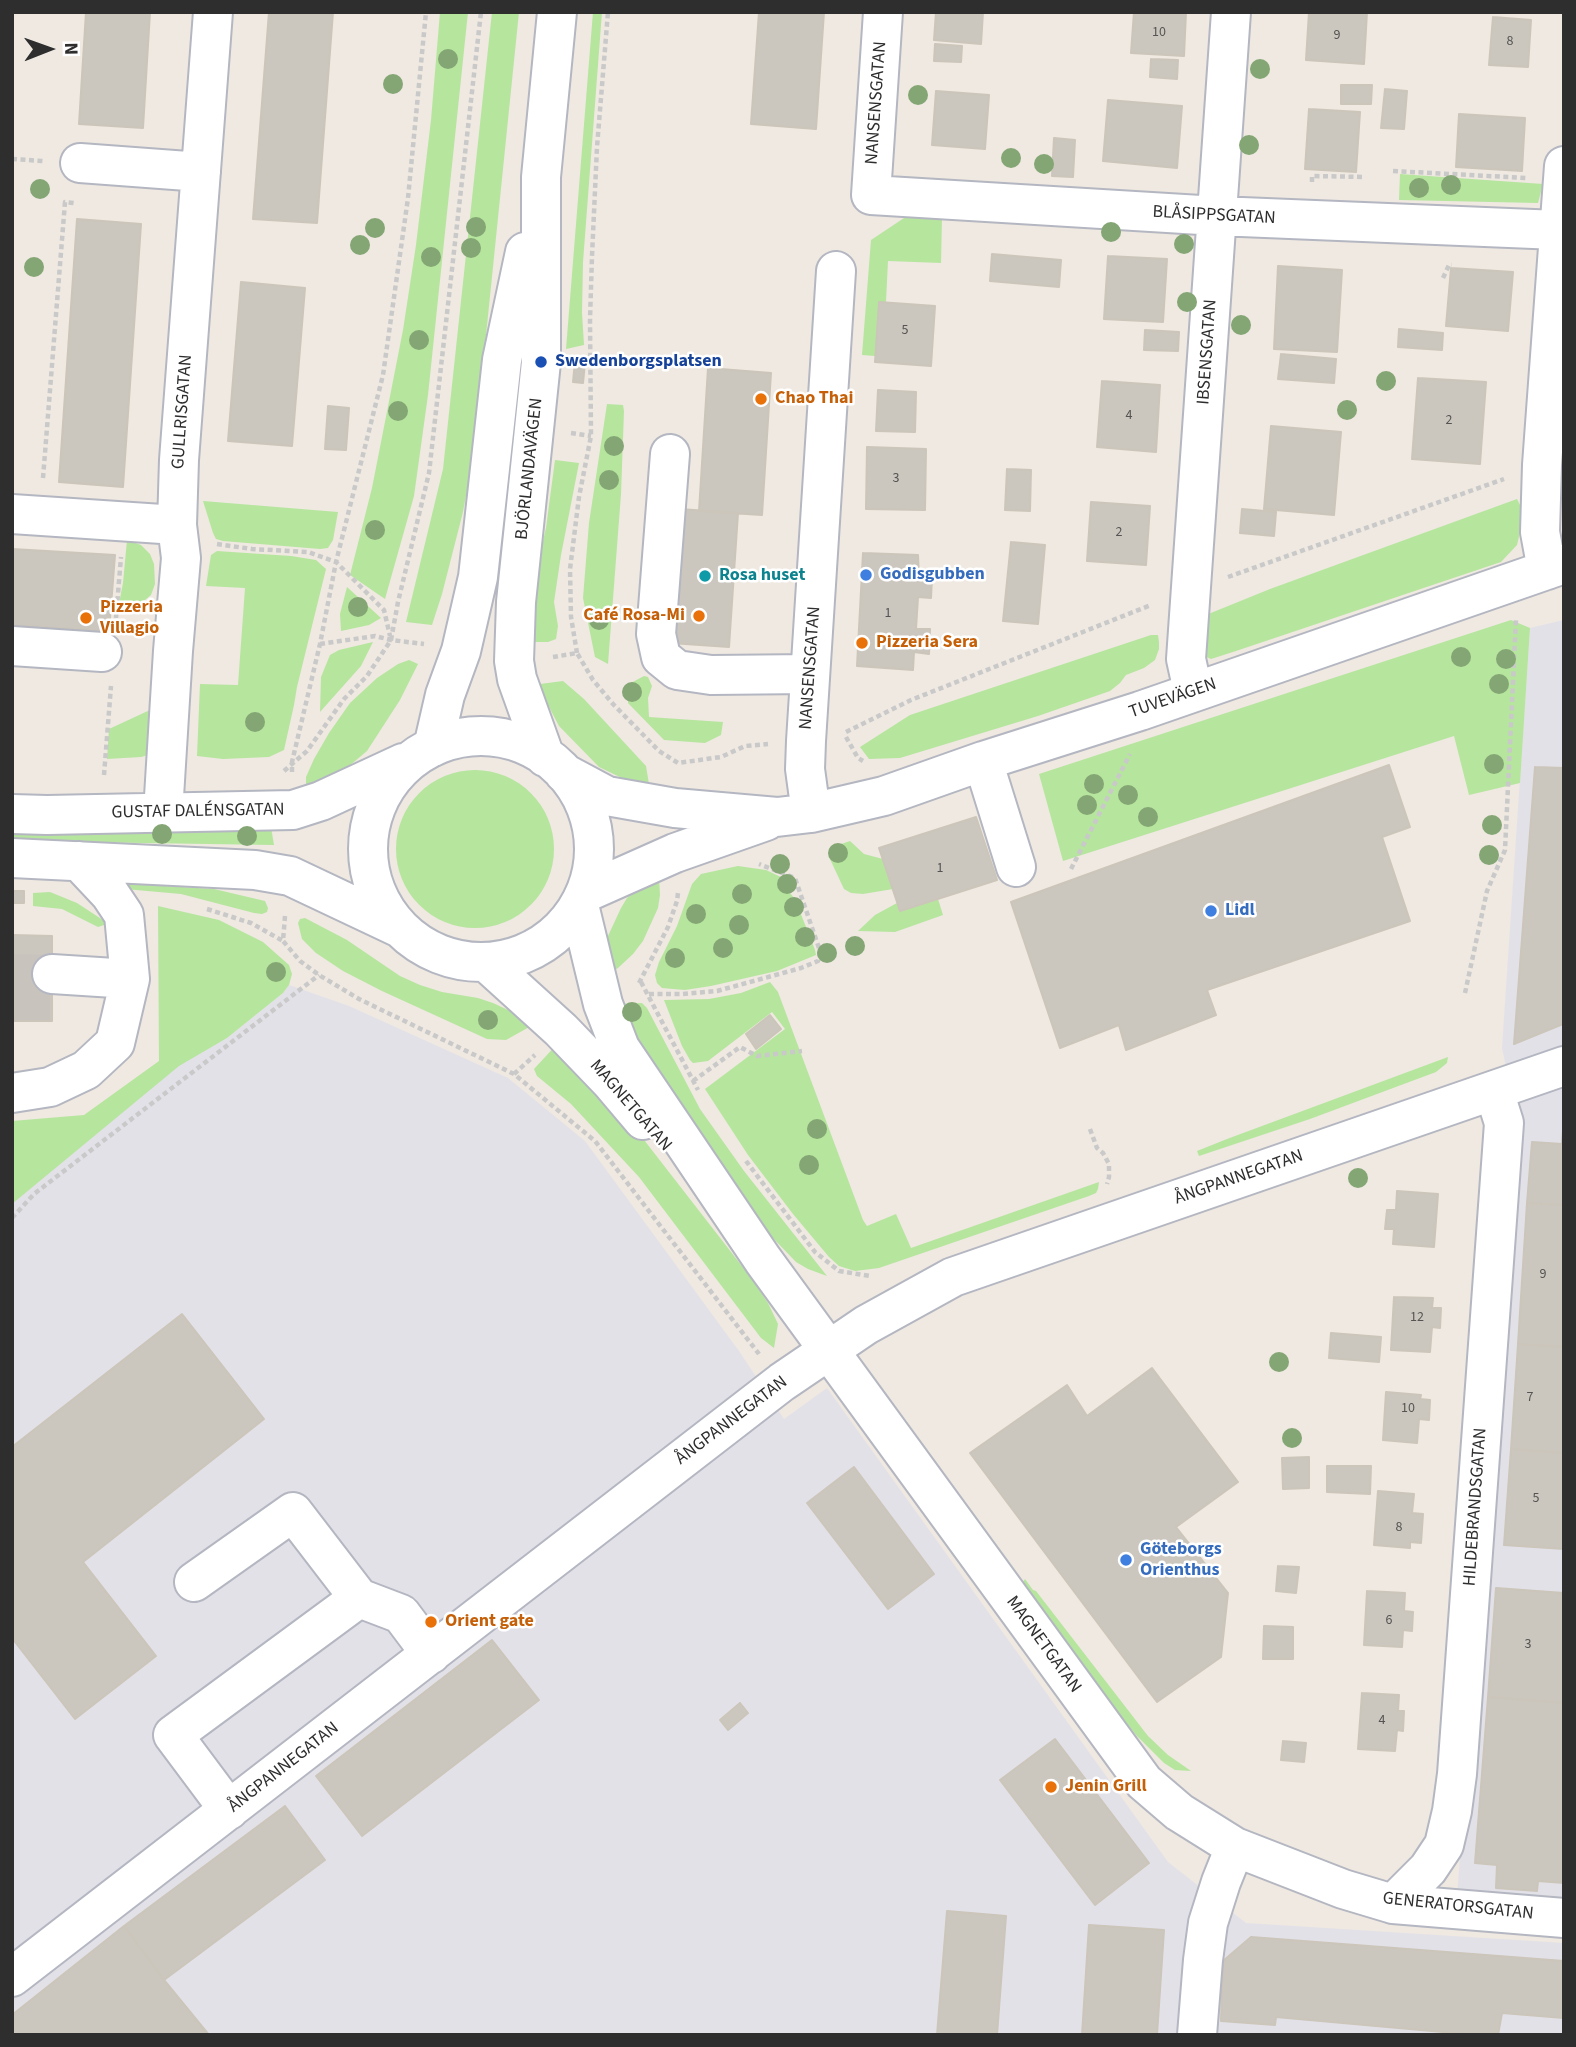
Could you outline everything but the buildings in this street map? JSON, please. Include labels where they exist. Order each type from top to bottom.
[{"type":"street","name":"GULLRISGATAN","points":[[163,813],[181,558],[192,534],[179,460],[212,12]]},
{"type":"street","name":"BJÖRLANDAVÄGEN","points":[[554,765],[517,680],[514,661],[516,602],[541,362],[541,177],[557,12]]},
{"type":"street","name":"NANSENSGATAN","points":[[871,195],[883,12]]},
{"type":"street","name":"IBSENSGATAN","points":[[1193,691],[1186,659],[1231,12]]},
{"type":"street","points":[[80,163],[201,172]]},
{"type":"street","points":[[1556,567],[1541,532],[1542,464],[1563,173]]},
{"type":"street","name":"BJÖRLANDAVÄGEN","points":[[424,752],[461,651],[478,577],[502,360],[541,177]]},
{"type":"street","name":"BLÅSIPPSGATAN","points":[[871,195],[1217,216],[1558,230]]},
{"type":"street","name":"NANSENSGATAN","points":[[794,815],[805,769],[836,271]]},
{"type":"street","points":[[670,454],[656,634],[661,657],[677,670],[711,675],[810,674]]},
{"type":"street","points":[[26,515],[192,534]]},
{"type":"street","name":"TUVEVÄGEN","points":[[582,899],[675,853],[794,815],[884,796],[1140,711],[1556,567]]},
{"type":"street","points":[[12,646],[102,652]]},
{"type":"street","name":"BJÖRLANDAVÄGEN","points":[[495,737],[517,743],[554,765],[578,792],[587,813],[592,836],[593,859],[582,899],[564,925],[545,942],[510,958],[486,962],[462,961],[440,954],[419,943],[400,928],[384,908],[374,884],[369,859],[369,833],[376,808],[388,785],[424,752],[463,738],[495,737]]},
{"type":"street","name":"GUSTAF DALÉNSGATAN","points":[[12,814],[293,810],[321,801],[424,752]]},
{"type":"street","points":[[983,761],[1016,867]]},
{"type":"street","name":"TUVEVÄGEN","points":[[554,765],[607,796],[675,808],[794,815]]},
{"type":"street","points":[[12,858],[255,870],[290,876],[400,928]]},
{"type":"street","points":[[12,1093],[50,1087],[86,1070],[116,1043],[128,978],[124,915],[110,894],[79,861]]},
{"type":"street","name":"MAGNETGATAN","points":[[582,899],[603,1004],[620,1048],[763,1260],[1144,1782],[1179,1812],[1235,1846]]},
{"type":"street","name":"MAGNETGATAN","points":[[486,962],[561,1030],[610,1081],[763,1260]]},
{"type":"street","points":[[52,976],[128,978]]},
{"type":"street","name":"ÅNGPANNEGATAN","points":[[12,1978],[782,1382],[866,1325],[953,1277],[1564,1066]]},
{"type":"street","name":"HILDEBRANDSGATAN","points":[[1393,1904],[1428,1869],[1444,1845],[1457,1774],[1504,1123],[1494,1091]]},
{"type":"street","points":[[194,1582],[293,1512],[359,1598],[401,1614],[431,1654]]},
{"type":"street","points":[[229,1810],[173,1735],[359,1598]]},
{"type":"street","points":[[1196,2035],[1208,1923],[1235,1846]]},
{"type":"street","name":"GENERATORSGATAN","points":[[1235,1846],[1331,1885],[1393,1904],[1564,1918]]},
{"type":"path","points":[[426,12],[408,198],[383,375],[336,562],[292,762],[307,751],[344,699],[367,676],[391,640],[429,472],[481,12]]},
{"type":"path","points":[[577,653],[571,617],[569,569],[591,436],[592,256],[597,147],[608,12]]},
{"type":"path","points":[[1393,170],[1563,173]]},
{"type":"path","points":[[26,515],[65,202],[78,203]]},
{"type":"path","points":[[678,763],[721,757],[745,746],[806,741],[845,733],[911,700],[1152,604],[1542,464]]},
{"type":"path","points":[[192,534],[252,549],[308,552],[336,562],[384,610],[391,640]]},
{"type":"path","points":[[1465,993],[1487,891],[1505,850],[1517,611]]},
{"type":"path","points":[[320,644],[375,636],[391,640]]},
{"type":"path","points":[[1071,870],[1133,750]]},
{"type":"path","points":[[649,994],[717,991],[818,961],[820,951],[795,878],[758,864]]},
{"type":"path","points":[[12,1218],[34,1194],[318,975],[359,999],[514,1074],[594,1140],[782,1382]]},
{"type":"path","points":[[641,982],[699,1091]]},
{"type":"path","points":[[693,1081],[740,1047],[757,1056],[802,1051]]},
{"type":"path","points":[[1090,1129],[1097,1147],[1109,1164],[1110,1177],[1103,1193]]},
{"type":"path","points":[[740,1153],[815,1252],[839,1271],[867,1277],[880,1273]]},
{"type":"shaded area","points":[[1564,620],[1564,1898],[1457,1896],[1517,1119],[1502,1048],[1530,628]]},
{"type":"shaded area","points":[[289,985],[349,1006],[508,1078],[585,1141],[739,1351],[784,1419],[827,1388],[1168,1862],[1246,1923],[1564,1943],[1564,2035],[12,2035],[12,1203],[182,1062],[227,1038],[283,993]]},
{"type":"green space","points":[[440,12],[468,12],[428,395],[414,496],[385,599],[350,575],[372,488],[403,330],[431,120]]},
{"type":"green space","points":[[492,12],[519,12],[474,453],[463,512],[432,625],[406,622],[443,469]]},
{"type":"green space","points":[[593,12],[602,12],[583,262],[584,345],[566,349]]},
{"type":"green space","points":[[1400,174],[1543,184],[1538,203],[1399,200]]},
{"type":"green space","points":[[907,216],[942,217],[941,263],[888,261],[886,302],[879,303],[875,356],[862,355],[871,240]]},
{"type":"green space","points":[[607,404],[623,405],[624,411],[621,494],[608,664],[595,657],[583,598],[589,523]]},
{"type":"green space","points":[[555,460],[579,463],[554,602],[558,626],[556,639],[531,642],[537,567],[546,528]]},
{"type":"green space","points":[[1517,499],[1521,507],[1521,528],[1517,545],[1501,562],[1211,659],[1204,656],[1201,617]]},
{"type":"green space","points":[[203,501],[338,512],[333,540],[328,548],[320,549],[216,539]]},
{"type":"green space","points":[[127,540],[141,545],[150,554],[154,564],[155,584],[151,595],[145,600],[117,614],[123,583]]},
{"type":"green space","points":[[217,551],[316,560],[326,569],[284,750],[269,757],[223,759],[197,756],[200,684],[238,685],[245,588],[206,586],[211,555]]},
{"type":"green space","points":[[347,587],[381,618],[369,625],[341,631],[340,614]]},
{"type":"green space","points":[[1511,620],[1530,628],[1520,783],[1469,795],[1454,736],[1063,861],[1039,774]]},
{"type":"green space","points":[[1151,635],[1158,635],[1159,649],[1155,660],[1126,675],[1110,691],[900,758],[869,759],[860,747],[910,715]]},
{"type":"green space","points":[[373,642],[361,666],[320,712],[321,677],[330,655],[339,650]]},
{"type":"green space","points":[[409,660],[418,664],[400,700],[367,751],[342,772],[306,788],[306,777],[314,759],[350,703],[377,678]]},
{"type":"green space","points":[[644,676],[648,677],[652,686],[648,698],[649,717],[723,722],[721,735],[705,743],[664,740],[628,703],[629,684]]},
{"type":"green space","points":[[563,681],[584,699],[646,766],[649,784],[626,780],[599,767],[559,726],[540,684]]},
{"type":"green space","points":[[150,710],[153,714],[148,755],[107,759],[109,729]]},
{"type":"green space","points":[[475,770],[505,776],[531,793],[548,819],[554,849],[548,879],[531,905],[505,922],[475,928],[445,922],[419,905],[402,879],[396,849],[402,819],[419,793],[445,776]]},
{"type":"green space","points":[[12,823],[271,827],[274,845],[12,841]]},
{"type":"green space","points":[[850,841],[864,854],[883,859],[893,889],[863,894],[844,889],[829,857],[830,848]]},
{"type":"green space","points":[[738,866],[766,870],[785,879],[792,886],[786,888],[795,899],[816,955],[777,971],[711,986],[685,990],[662,988],[655,975],[692,884],[701,874]]},
{"type":"green space","points":[[659,877],[658,908],[643,941],[633,954],[613,971],[606,967],[608,936],[621,908],[627,898],[646,883]]},
{"type":"green space","points":[[116,883],[214,889],[265,901],[268,908],[267,912],[262,914],[254,913],[181,894],[125,889]]},
{"type":"green space","points":[[50,892],[77,903],[107,924],[98,927],[62,909],[33,906],[33,893]]},
{"type":"green space","points":[[938,899],[943,915],[895,932],[858,931],[875,915],[897,903],[900,910]]},
{"type":"green space","points":[[158,906],[219,920],[263,942],[289,965],[292,974],[289,985],[283,993],[227,1038],[179,1066],[12,1204],[12,1121],[84,1115],[159,1061]]},
{"type":"green space","points":[[305,918],[347,940],[400,976],[442,992],[493,1003],[519,1015],[531,1026],[506,1040],[487,1039],[382,991],[343,971],[316,953],[302,939],[298,923]]},
{"type":"green space","points":[[770,982],[778,992],[867,1226],[896,1214],[911,1248],[1099,1182],[1096,1193],[879,1268],[855,1271],[839,1266],[793,1214],[748,1155],[705,1089],[785,1029],[772,1012],[708,1061],[693,1063],[682,1046],[664,1000],[709,999],[741,993]]},
{"type":"green space","points":[[642,1003],[700,1109],[744,1171],[827,1276],[796,1262],[770,1235],[651,1076],[616,1004]]},
{"type":"green space","points":[[558,1043],[627,1118],[752,1279],[778,1324],[774,1348],[761,1338],[639,1177],[571,1104],[537,1076],[534,1069]]},
{"type":"green space","points":[[1448,1057],[1447,1063],[1436,1072],[1310,1119],[1199,1156],[1197,1151],[1227,1139]]},
{"type":"green space","points":[[1025,1579],[1148,1736],[1168,1755],[1191,1771],[1175,1770],[1164,1763],[1136,1735],[1084,1671],[1021,1585]]},
{"type":"tunnel","points":[[12,973],[52,974]]},
{"type":"tunnel","points":[[12,1001],[53,1001]]},
{"type":"place","name":"Swedenborgsplatsen","points":[[541,362]]},
{"type":"place","name":"Chao Thai","points":[[761,399]]},
{"type":"place","name":"Godisgubben","points":[[866,575]]},
{"type":"place","name":"Rosa huset","points":[[705,576]]},
{"type":"place","name":"Café Rosa-Mi","points":[[699,616]]},
{"type":"place","name":"Pizzeria Villagio","points":[[86,618]]},
{"type":"place","name":"Pizzeria Sera","points":[[862,643]]},
{"type":"place","name":"Lidl","points":[[1211,911]]},
{"type":"place","name":"Göteborgs Orienthus","points":[[1126,1560]]},
{"type":"place","name":"Orient gate","points":[[431,1622]]},
{"type":"place","name":"Jenin Grill","points":[[1051,1787]]}]
